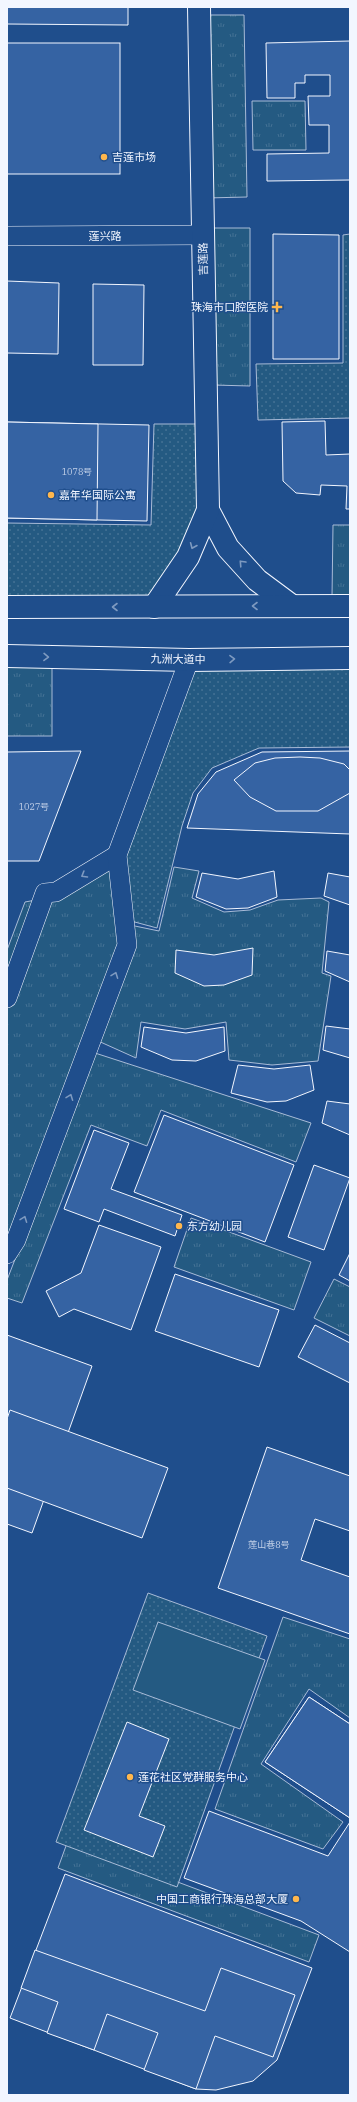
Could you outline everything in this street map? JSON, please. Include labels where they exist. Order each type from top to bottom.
[{"type":"main road","name":"吉莲路","points":[[199,7],[208,510]]},
{"type":"main road","points":[[208,510],[228,548],[257,580],[292,606]]},
{"type":"main road","points":[[154,607],[188,557],[208,510]]},
{"type":"main road","points":[[7,608],[350,606]]},
{"type":"main road","name":"九洲大道中","points":[[7,656],[189,660],[350,658]]},
{"type":"street","name":"莲兴路","points":[[7,236],[202,235]]},
{"type":"street","points":[[7,1254],[16,1240],[127,945],[117,855],[189,660]]},
{"type":"street","points":[[7,998],[45,894],[56,892],[117,855]]},
{"type":"green space","points":[[203,15],[244,15],[247,197],[206,198]]},
{"type":"green space","points":[[252,101],[305,101],[306,150],[253,150]]},
{"type":"green space","points":[[213,228],[250,228],[250,386],[213,385]]},
{"type":"green space","points":[[350,234],[350,418],[258,420],[256,364],[343,363],[343,235]]},
{"type":"green space","points":[[154,424],[202,424],[202,509],[182,555],[147,603],[7,601],[7,523],[151,525]]},
{"type":"green space","points":[[333,525],[350,525],[350,598],[332,597]]},
{"type":"green space","points":[[7,665],[52,665],[52,736],[7,736]]},
{"type":"green space","points":[[350,665],[350,747],[259,748],[212,768],[193,793],[182,826],[157,928],[131,921],[122,857],[195,667]]},
{"type":"green space","points":[[113,866],[120,946],[7,1248],[7,950],[25,902],[58,896]]},
{"type":"green space","points":[[174,867],[199,871],[192,898],[224,912],[250,910],[278,900],[321,898],[329,902],[322,973],[331,976],[318,1061],[272,1065],[229,1060],[226,1022],[185,1029],[141,1022],[136,1058],[96,1040],[130,925],[159,931]]},
{"type":"green space","points":[[95,1053],[311,1123],[296,1162],[161,1110],[147,1146],[91,1125],[22,1303],[7,1298],[7,1280]]},
{"type":"green space","points":[[191,1218],[311,1262],[294,1310],[174,1267]]},
{"type":"green space","points":[[334,1279],[350,1287],[350,1336],[314,1318]]},
{"type":"green space","points":[[148,1593],[267,1636],[177,1887],[56,1842]]},
{"type":"green space","points":[[283,1617],[350,1639],[350,1718],[309,1689],[261,1764],[343,1822],[323,1849],[215,1809]]},
{"type":"green space","points":[[158,1622],[265,1660],[240,1729],[133,1690]]},
{"type":"green space","points":[[71,1832],[175,1881],[319,1935],[309,1962],[58,1868]]},
{"type":"building","points":[[7,7],[128,7],[128,25],[7,24]]},
{"type":"building","points":[[350,41],[350,180],[267,181],[267,154],[329,153],[329,125],[309,125],[308,96],[330,96],[330,75],[305,75],[305,83],[295,83],[295,98],[267,98],[266,43]]},
{"type":"building","points":[[7,43],[120,43],[120,174],[7,174]]},
{"type":"building","points":[[273,234],[339,235],[339,359],[273,359]]},
{"type":"building","points":[[7,281],[59,283],[58,354],[7,353]]},
{"type":"building","points":[[93,284],[144,285],[143,365],[93,365]]},
{"type":"building","points":[[325,421],[326,455],[350,454],[350,509],[346,509],[347,486],[321,485],[320,495],[296,493],[283,481],[282,422]]},
{"type":"building","name":"嘉年华国际公寓","points":[[7,422],[149,425],[147,521],[7,518]]},
{"type":"building","name":"嘉年华国际公寓","points":[[7,422],[98,424],[97,520],[7,518]]},
{"type":"building","points":[[81,751],[39,861],[7,861],[7,752]]},
{"type":"building","points":[[350,751],[350,834],[187,828],[198,794],[216,772],[262,752]]},
{"type":"building","points":[[275,758],[320,758],[344,764],[350,770],[350,793],[318,811],[276,811],[250,797],[234,780],[255,763]]},
{"type":"building","points":[[274,871],[277,897],[248,908],[226,909],[196,897],[202,873],[238,879]]},
{"type":"building","points":[[328,873],[350,877],[350,905],[324,896]]},
{"type":"building","points":[[253,948],[252,975],[224,985],[204,986],[175,973],[176,950],[214,955]]},
{"type":"building","points":[[327,951],[350,955],[350,982],[325,971]]},
{"type":"building","points":[[326,1026],[350,1029],[350,1058],[323,1050]]},
{"type":"building","points":[[144,1027],[186,1033],[224,1027],[225,1051],[196,1061],[172,1060],[141,1047]]},
{"type":"building","points":[[238,1065],[274,1069],[310,1065],[314,1090],[286,1101],[267,1102],[231,1093]]},
{"type":"building","points":[[327,1101],[350,1104],[350,1135],[322,1123]]},
{"type":"building","points":[[164,1115],[294,1165],[265,1242],[134,1192]]},
{"type":"building","points":[[94,1130],[129,1143],[111,1189],[182,1215],[175,1236],[104,1209],[99,1222],[64,1209]]},
{"type":"building","points":[[314,1165],[350,1178],[324,1250],[288,1237]]},
{"type":"building","points":[[99,1225],[161,1247],[131,1330],[74,1309],[59,1317],[46,1291],[81,1273]]},
{"type":"building","points":[[350,1253],[350,1281],[339,1275]]},
{"type":"building","points":[[175,1274],[279,1310],[259,1367],[155,1331]]},
{"type":"building","points":[[315,1325],[350,1343],[350,1383],[298,1357]]},
{"type":"building","points":[[7,1335],[92,1366],[32,1533],[7,1524]]},
{"type":"building","points":[[10,1410],[168,1468],[142,1538],[7,1488],[7,1419]]},
{"type":"building","points":[[267,1447],[350,1476],[350,1531],[315,1519],[301,1560],[350,1577],[350,1634],[218,1588]]},
{"type":"building","points":[[309,1697],[350,1724],[350,1818],[265,1762]]},
{"type":"building","points":[[309,1697],[350,1724],[350,1818],[265,1762]]},
{"type":"building","name":"莲花社区党群服务中心","points":[[127,1722],[169,1739],[139,1816],[165,1826],[153,1857],[84,1830]]},
{"type":"building","name":"中国工商银行珠海总部大厦","points":[[209,1811],[328,1856],[350,1822],[350,1952],[301,1921],[184,1878]]},
{"type":"building","points":[[65,1874],[312,1968],[277,2060],[253,2081],[216,2090],[196,2089],[10,2018]]},
{"type":"building","points":[[35,1950],[205,2011],[221,1968],[295,1995],[273,2057],[215,2036],[196,2089],[144,2070],[158,2033],[107,2014],[94,2050],[47,2033],[58,2002],[21,1988]]},
{"type":"place","name":"吉莲市场","points":[[104,157]]},
{"type":"place","name":"珠海市口腔医院","points":[[277,307]]},
{"type":"place","name":"嘉年华国际公寓","points":[[51,495]]},
{"type":"place","name":"东方幼儿园","points":[[179,1226]]},
{"type":"place","name":"莲花社区党群服务中心","points":[[130,1777]]},
{"type":"place","name":"中国工商银行珠海总部大厦","points":[[296,1899]]}]
